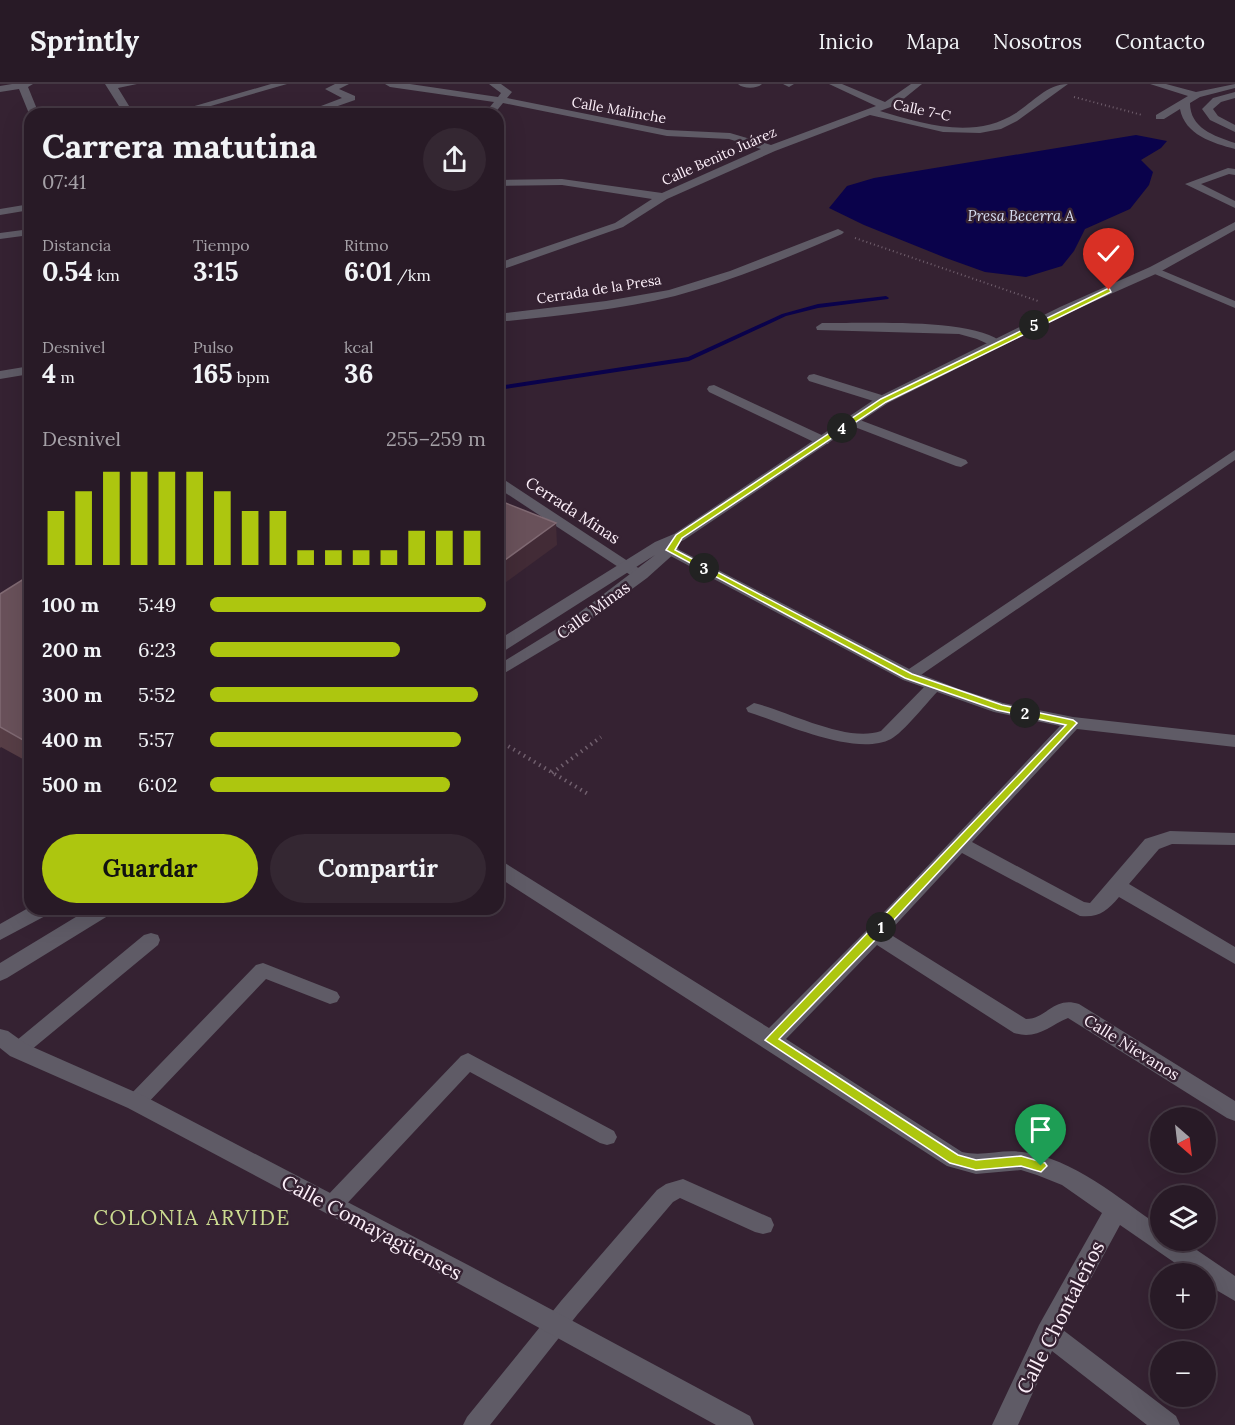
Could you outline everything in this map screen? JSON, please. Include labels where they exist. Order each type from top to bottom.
[{"type":"street","points":[[110,85],[132,84]]},
{"type":"street","points":[[192,108],[261,87],[282,84]]},
{"type":"street","points":[[322,108],[351,98],[330,90],[344,84]]},
{"type":"street","name":"Calle Malinche","points":[[390,84],[501,100],[649,130],[730,136],[771,149]]},
{"type":"street","points":[[494,84],[507,92],[494,108]]},
{"type":"street","points":[[743,84],[756,84]]},
{"type":"street","name":"Calle Benito Juárez","points":[[504,265],[552,246],[619,225],[663,197],[771,149],[885,106],[917,84]]},
{"type":"street","name":"Calle 7-C","points":[[872,111],[935,129],[983,128],[1013,119],[1063,84]]},
{"type":"street","points":[[1155,84],[1196,95]]},
{"type":"street","points":[[0,89],[25,85],[32,108]]},
{"type":"street","points":[[110,85],[125,108]]},
{"type":"street","points":[[843,85],[885,106]]},
{"type":"street","points":[[1160,117],[1196,95],[1235,86]]},
{"type":"street","points":[[1235,94],[1217,100],[1208,108],[1214,118],[1235,129]]},
{"type":"street","points":[[1185,102],[1183,114],[1188,123],[1203,133],[1235,146]]},
{"type":"street","points":[[1235,172],[1228,171],[1191,182],[1235,205]]},
{"type":"street","points":[[504,183],[562,182],[663,197]]},
{"type":"street","name":"Calle Minas","points":[[504,644],[634,571],[883,400],[1064,310],[1154,270],[1235,225]]},
{"type":"street","name":"Cerrada de la Presa","points":[[504,317],[616,304],[672,292],[766,262],[838,232]]},
{"type":"street","points":[[822,327],[959,330],[982,336],[997,344]]},
{"type":"street","points":[[814,378],[883,400]]},
{"type":"street","points":[[714,389],[823,441]]},
{"type":"street","points":[[852,421],[961,464]]},
{"type":"street","name":"Cerrada Minas","points":[[504,486],[634,571]]},
{"type":"street","points":[[674,544],[909,676],[934,686],[1000,708],[1073,723],[1235,741]]},
{"type":"street","name":"Calle Minas","points":[[504,668],[569,628],[634,571]]},
{"type":"street","points":[[771,1040],[1073,723]]},
{"type":"street","points":[[960,844],[1080,909],[1091,910],[1099,907],[1118,887],[1152,844],[1170,837],[1235,839]]},
{"type":"street","points":[[504,872],[955,1159],[976,1165],[1021,1161],[1041,1166],[1070,1178],[1150,1232]]},
{"type":"street","points":[[1118,887],[1235,957]]},
{"type":"street","points":[[0,933],[32,915]]},
{"type":"street","points":[[0,973],[94,915]]},
{"type":"street","name":"Calle Nievanos","points":[[874,934],[1022,1027],[1042,1026],[1066,1008],[1072,1010],[1235,1112]]},
{"type":"street","name":"Calle Comayagüenses","points":[[9,1043],[136,1102],[556,1324],[741,1425]]},
{"type":"street","name":"Calle Chontaleños","points":[[1005,1425],[1048,1333],[1116,1210]]},
{"type":"street","points":[[1178,1251],[1235,1290]]},
{"type":"street","points":[[1048,1333],[1167,1425]]},
{"type":"lane","points":[[0,212],[24,208]]},
{"type":"lane","points":[[0,236],[24,233]]},
{"type":"lane","points":[[1154,270],[1235,305]]},
{"type":"lane","points":[[0,375],[24,370]]},
{"type":"lane","points":[[909,676],[1235,454]]},
{"type":"lane","points":[[754,708],[852,740],[872,740],[887,735],[934,686]]},
{"type":"lane","points":[[9,1043],[151,940]]},
{"type":"lane","points":[[136,1102],[263,970],[330,997]]},
{"type":"lane","points":[[332,1205],[468,1061],[607,1137]]},
{"type":"lane","points":[[475,1425],[556,1324],[665,1196],[674,1190],[683,1188],[763,1225]]},
{"type":"path","points":[[1050,91],[1146,116],[1160,117]]},
{"type":"path","points":[[838,232],[1064,310]]},
{"type":"path","points":[[552,773],[601,737]]},
{"type":"path","points":[[504,744],[588,794]]},
{"type":"water","name":"Presa Becerra A","points":[[1136,135],[1167,141],[1161,148],[1141,160],[1153,172],[1149,185],[1130,209],[1085,229],[1074,251],[1062,266],[1026,277],[985,272],[864,225],[829,208],[847,186],[874,178]]},
{"type":"building","points":[[504,502],[556,523],[504,561]]},
{"type":"building","points":[[24,579],[24,741],[0,727],[0,594]]},
{"type":"waterway","points":[[504,387],[689,359],[784,315],[818,306],[886,298]]},
{"type":"district","name":"COLONIA ARVIDE","points":[[192,1217]]},
{"type":"route","points":[[1041,1166],[1021,1161],[976,1165],[955,1159],[771,1040],[1073,723],[1000,708],[909,676],[670,550],[679,537],[883,400],[1109,290]]}]
